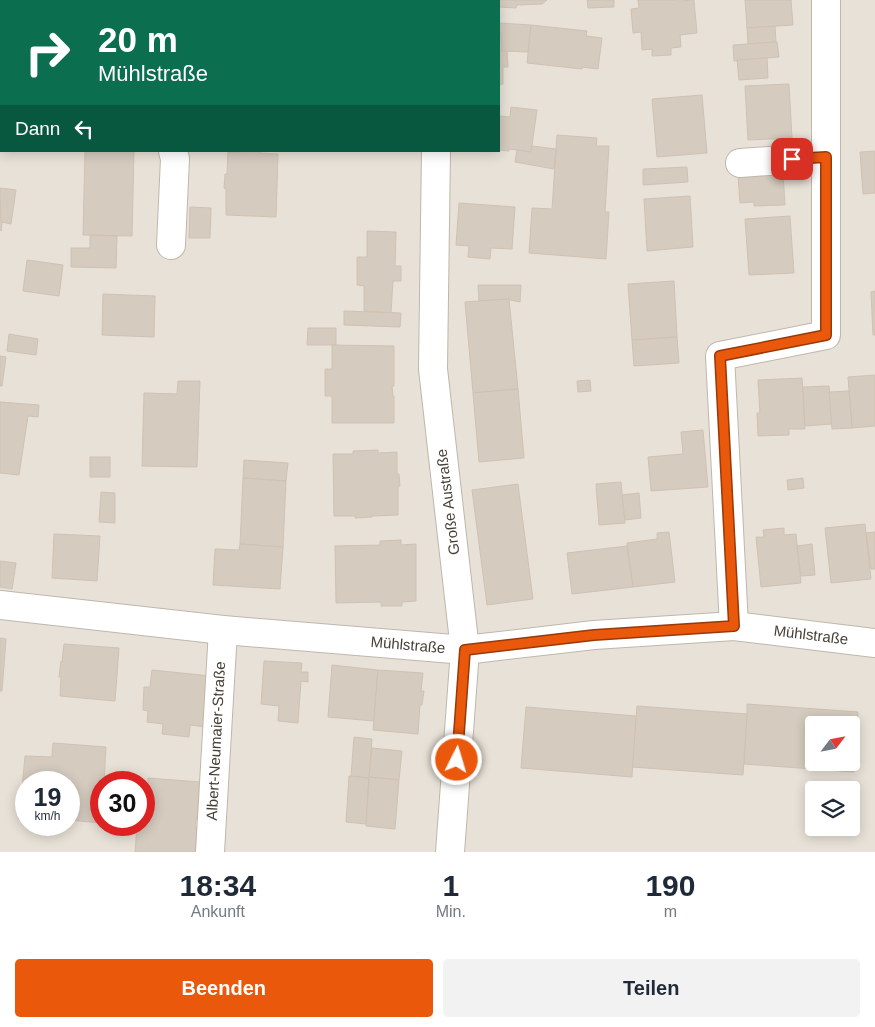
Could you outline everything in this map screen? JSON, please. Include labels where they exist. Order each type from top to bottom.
[{"type":"street","points":[[734,626],[720,356],[826,335],[826,0]]},
{"type":"street","points":[[171,245],[174,152]]},
{"type":"street","name":"Große Austraße","points":[[436,152],[433,369],[465,650],[450,852]]},
{"type":"street","points":[[740,163],[826,157]]},
{"type":"street","name":"Mühlstraße","points":[[0,605],[223,630],[465,650],[594,635],[734,626],[875,643]]},
{"type":"street","name":"Albert-Neumaier-Straße","points":[[210,852],[223,630]]},
{"type":"shaded area","points":[[500,0],[875,0],[875,852],[0,852],[0,152],[500,152]]},
{"type":"building","points":[[500,0],[547,0],[542,4],[517,5],[516,8],[500,7]]},
{"type":"building","points":[[587,0],[614,0],[614,7],[588,8]]},
{"type":"building","points":[[638,0],[694,0],[697,33],[680,35],[681,47],[671,48],[671,55],[652,56],[652,49],[642,50],[641,32],[633,33],[631,9],[639,8]]},
{"type":"building","points":[[745,0],[791,0],[793,25],[747,28]]},
{"type":"building","points":[[500,23],[531,25],[528,52],[502,51]]},
{"type":"building","points":[[531,25],[587,31],[586,36],[602,38],[598,69],[527,63]]},
{"type":"building","points":[[775,26],[776,42],[748,44],[747,28]]},
{"type":"building","points":[[500,33],[502,51],[507,51],[508,67],[503,67],[503,84],[500,85]]},
{"type":"building","points":[[777,42],[779,57],[734,61],[733,45]]},
{"type":"building","points":[[767,58],[768,78],[739,80],[737,60]]},
{"type":"building","points":[[789,84],[792,138],[748,140],[745,86]]},
{"type":"building","points":[[702,95],[707,153],[657,157],[652,99]]},
{"type":"building","points":[[511,107],[537,110],[531,152],[509,149],[509,151],[500,150],[500,116],[510,117]]},
{"type":"building","points":[[557,135],[597,138],[596,146],[609,146],[605,212],[609,212],[606,259],[529,253],[532,208],[552,209]]},
{"type":"building","points":[[532,146],[556,149],[554,169],[515,162],[517,150],[531,152]]},
{"type":"building","points":[[875,151],[875,193],[863,194],[860,152]]},
{"type":"building","points":[[85,152],[134,152],[132,236],[83,235]]},
{"type":"building","points":[[228,152],[278,154],[276,217],[226,215],[226,189],[224,188]]},
{"type":"building","points":[[687,167],[688,182],[643,185],[643,169]]},
{"type":"building","points":[[783,173],[785,205],[754,206],[754,202],[740,203],[738,176]]},
{"type":"building","points":[[0,188],[16,190],[11,224],[2,222],[1,231]]},
{"type":"building","points":[[690,196],[693,247],[647,251],[644,199]]},
{"type":"building","points":[[459,203],[515,207],[512,249],[491,248],[490,259],[468,257],[469,246],[456,245]]},
{"type":"building","points":[[190,207],[211,208],[210,238],[189,238]]},
{"type":"building","points":[[790,216],[794,273],[749,275],[745,219]]},
{"type":"building","points":[[367,231],[396,232],[395,266],[401,266],[401,281],[393,281],[391,313],[364,311],[364,286],[357,285],[357,257],[367,257]]},
{"type":"building","points":[[90,235],[117,236],[116,268],[71,267],[71,248],[90,248]]},
{"type":"building","points":[[27,260],[63,265],[59,296],[23,291]]},
{"type":"building","points":[[674,281],[677,337],[632,340],[628,284]]},
{"type":"building","points":[[478,285],[521,285],[520,302],[509,299],[479,301]]},
{"type":"building","points":[[875,291],[875,335],[873,335],[871,292]]},
{"type":"building","points":[[103,294],[155,296],[154,337],[102,335]]},
{"type":"building","points":[[509,299],[518,389],[473,393],[465,302]]},
{"type":"building","points":[[344,311],[401,313],[400,327],[344,325]]},
{"type":"building","points":[[308,328],[336,328],[336,345],[307,345]]},
{"type":"building","points":[[9,334],[38,339],[36,355],[7,351]]},
{"type":"building","points":[[677,337],[679,363],[634,366],[632,340]]},
{"type":"building","points":[[332,345],[394,346],[394,386],[392,386],[394,423],[332,423],[332,396],[325,396],[325,369],[332,369]]},
{"type":"building","points":[[0,356],[6,357],[2,386],[0,386]]},
{"type":"building","points":[[875,375],[875,426],[852,428],[848,377]]},
{"type":"building","points":[[802,378],[805,429],[789,429],[789,435],[758,436],[757,413],[760,413],[758,380]]},
{"type":"building","points":[[590,380],[591,391],[578,392],[577,381]]},
{"type":"building","points":[[178,381],[200,381],[197,467],[142,466],[144,393],[177,394]]},
{"type":"building","points":[[829,386],[832,424],[805,426],[803,387]]},
{"type":"building","points":[[518,389],[524,458],[479,462],[473,393]]},
{"type":"building","points":[[849,391],[852,428],[832,429],[829,392]]},
{"type":"building","points":[[0,402],[39,405],[38,417],[28,416],[19,475],[0,473]]},
{"type":"building","points":[[703,430],[708,487],[651,491],[648,457],[683,454],[681,432]]},
{"type":"building","points":[[378,450],[378,453],[397,452],[397,474],[399,474],[400,486],[398,486],[398,515],[355,518],[355,516],[334,516],[333,454],[353,454],[353,451]]},
{"type":"building","points":[[90,457],[110,457],[110,477],[90,477]]},
{"type":"building","points":[[244,460],[288,463],[286,481],[243,478]]},
{"type":"building","points":[[243,478],[286,481],[283,547],[240,544]]},
{"type":"building","points":[[803,478],[804,488],[788,490],[787,480]]},
{"type":"building","points":[[621,482],[625,523],[599,525],[596,484]]},
{"type":"building","points":[[518,484],[533,599],[487,605],[472,490]]},
{"type":"building","points":[[101,492],[115,493],[115,523],[99,522]]},
{"type":"building","points":[[639,493],[641,518],[625,520],[622,495]]},
{"type":"building","points":[[865,524],[871,579],[831,583],[825,528]]},
{"type":"building","points":[[784,528],[784,535],[796,534],[801,583],[761,587],[756,537],[764,537],[763,530]]},
{"type":"building","points":[[669,532],[675,582],[633,587],[627,543],[657,539],[657,533]]},
{"type":"building","points":[[875,532],[875,569],[871,569],[866,533]]},
{"type":"building","points":[[54,534],[100,536],[97,581],[52,578]]},
{"type":"building","points":[[401,540],[401,545],[416,544],[416,601],[402,602],[402,606],[381,606],[381,602],[336,603],[335,546],[380,545],[380,541]]},
{"type":"building","points":[[240,544],[283,547],[280,589],[213,585],[215,549],[239,550]]},
{"type":"building","points":[[812,544],[815,575],[801,576],[797,546]]},
{"type":"building","points":[[627,546],[633,587],[572,594],[567,553]]},
{"type":"building","points":[[0,561],[16,563],[12,589],[0,587]]},
{"type":"building","points":[[0,638],[6,639],[2,691],[0,691]]},
{"type":"building","points":[[64,644],[119,648],[115,701],[60,696],[61,677],[59,677]]},
{"type":"building","points":[[264,661],[302,663],[301,672],[308,672],[308,682],[301,681],[298,723],[278,721],[279,706],[261,704]]},
{"type":"building","points":[[332,665],[378,670],[374,721],[328,717]]},
{"type":"building","points":[[152,670],[211,676],[206,727],[190,725],[189,737],[162,734],[163,724],[147,722],[148,711],[143,710],[144,687],[150,687]]},
{"type":"building","points":[[378,670],[423,673],[421,691],[424,691],[422,705],[420,705],[418,734],[373,730]]},
{"type":"building","points":[[747,704],[858,712],[858,716],[805,716],[805,768],[744,764]]},
{"type":"building","points":[[637,706],[747,714],[743,775],[632,767]]},
{"type":"building","points":[[526,707],[636,716],[632,777],[521,768]]},
{"type":"building","points":[[354,737],[372,739],[369,778],[351,776]]},
{"type":"building","points":[[53,743],[106,747],[105,771],[90,771],[90,822],[80,821],[80,771],[24,771],[25,756],[52,757]]},
{"type":"building","points":[[372,748],[402,751],[399,780],[369,777]]},
{"type":"building","points":[[349,776],[369,778],[366,824],[346,822]]},
{"type":"building","points":[[369,777],[399,780],[395,829],[366,826]]},
{"type":"building","points":[[155,779],[200,782],[195,828],[197,828],[195,852],[135,852],[136,836],[155,836]]},
{"type":"route","points":[[457,760],[465,650],[594,635],[734,626],[720,356],[826,335],[826,157],[792,159]]}]
